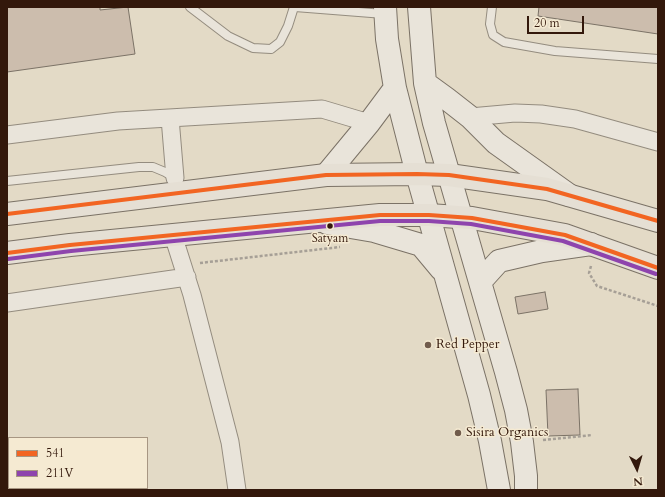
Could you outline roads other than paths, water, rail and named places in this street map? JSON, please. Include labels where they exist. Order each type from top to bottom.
[{"type":"main road","points":[[419,7],[425,83],[434,123],[506,372],[522,442],[526,490]]},
{"type":"main road","points":[[385,11],[387,39],[395,88],[417,174],[481,402],[499,490]]},
{"type":"main road","points":[[425,83],[470,117],[496,143],[570,196]]},
{"type":"main road","points":[[326,175],[369,123],[395,88]]},
{"type":"main road","points":[[7,214],[184,183],[326,175],[417,174],[449,175],[547,189],[658,221]]},
{"type":"main road","points":[[7,253],[70,245],[380,215],[429,215],[462,216],[565,235],[658,268]]},
{"type":"main road","points":[[315,221],[374,232],[421,245],[446,276]]},
{"type":"main road","points":[[480,282],[499,262],[542,251],[593,245]]},
{"type":"street","points":[[7,135],[118,121],[322,109],[369,123]]},
{"type":"street","points":[[470,117],[515,113],[541,114],[574,119],[658,142]]},
{"type":"street","points":[[170,118],[184,183]]},
{"type":"street","points":[[173,235],[185,271],[230,442],[236,490]]},
{"type":"street","points":[[7,303],[185,271]]},
{"type":"lane","points":[[190,7],[228,36],[253,48],[271,49],[280,42],[295,7],[385,11]]},
{"type":"lane","points":[[492,7],[490,24],[493,35],[504,42],[555,51],[658,59]]},
{"type":"lane","points":[[7,181],[139,166],[153,167],[184,183]]},
{"type":"place","name":"Satyam","points":[[330,226]]},
{"type":"place","name":"Red Pepper","points":[[428,345]]},
{"type":"place","name":"Sisira Organics","points":[[458,433]]}]
